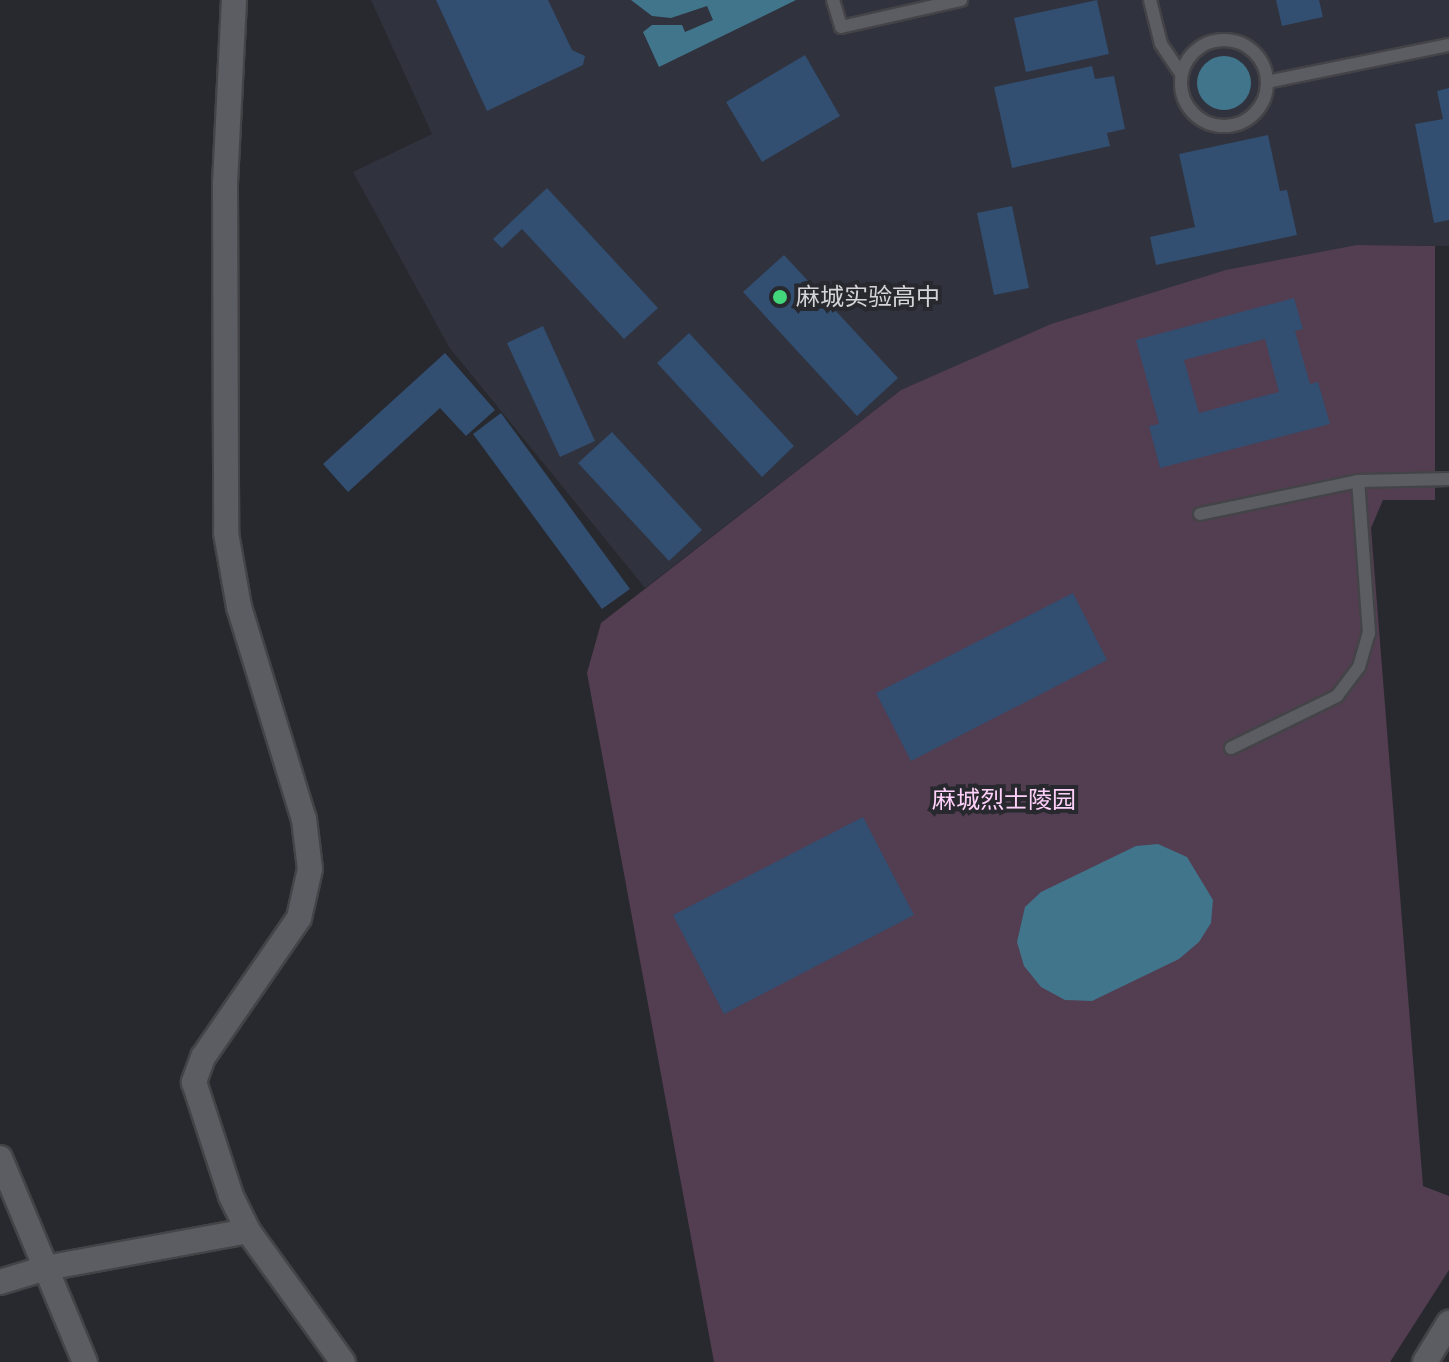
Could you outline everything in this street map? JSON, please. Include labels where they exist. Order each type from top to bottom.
[{"type":"street","points":[[234,0],[225,183],[226,533],[239,607],[304,819],[310,869],[299,918],[203,1057],[194,1082],[231,1196],[248,1231],[343,1362]]},
{"type":"street","points":[[0,1158],[85,1362]]},
{"type":"street","points":[[0,1282],[46,1268],[248,1231]]},
{"type":"street","points":[[1425,1362],[1449,1323]]},
{"type":"lane","points":[[833,0],[841,27],[961,0]]},
{"type":"lane","points":[[1150,0],[1161,44],[1181,74],[1188,107],[1216,126],[1249,119],[1261,107],[1267,82],[1261,58],[1232,40],[1200,46],[1181,74]]},
{"type":"lane","points":[[1267,82],[1449,45]]},
{"type":"lane","points":[[1200,514],[1358,481],[1449,479]]},
{"type":"lane","points":[[1231,748],[1337,696],[1359,667],[1369,633],[1358,481]]},
{"type":"shaded area","name":"麻城实验高中","points":[[371,0],[1449,0],[1449,246],[1357,245],[901,390],[645,588],[449,347],[353,172],[432,134]]},
{"type":"green space","name":"麻城烈士陵园","points":[[1357,245],[1435,246],[1435,500],[1383,500],[1371,528],[1423,1186],[1449,1196],[1449,1270],[1390,1362],[714,1362],[587,673],[601,623],[901,390],[1051,324],[1226,270]]},
{"type":"water","points":[[631,0],[796,0],[659,67],[643,32],[652,25],[682,25],[685,32],[713,20],[707,6],[671,18],[652,16]]},
{"type":"water","points":[[1224,56],[1243,64],[1251,83],[1243,102],[1224,110],[1205,102],[1197,83],[1205,64]]},
{"type":"water","points":[[1158,844],[1187,857],[1213,900],[1211,923],[1199,942],[1179,959],[1092,1001],[1065,1000],[1041,987],[1024,966],[1017,942],[1025,907],[1041,892],[1136,846]]},
{"type":"building","points":[[436,0],[548,0],[572,50],[585,56],[583,65],[487,111]]},
{"type":"building","points":[[1097,0],[1109,54],[1026,72],[1014,18]]},
{"type":"building","points":[[1276,0],[1319,0],[1323,17],[1282,26]]},
{"type":"building","points":[[805,55],[840,116],[762,162],[726,102]]},
{"type":"building","points":[[1092,66],[1095,79],[1114,76],[1125,129],[1107,133],[1110,146],[1012,168],[994,87]]},
{"type":"building","points":[[1449,88],[1449,220],[1434,223],[1415,124],[1443,119],[1437,91]]},
{"type":"building","points":[[1268,135],[1280,191],[1287,190],[1297,235],[1156,265],[1150,237],[1195,227],[1179,154]]},
{"type":"building","points":[[547,188],[658,308],[624,339],[522,229],[502,248],[493,239]]},
{"type":"building","points":[[1012,206],[1029,288],[994,295],[977,213]]},
{"type":"building","points":[[784,255],[898,378],[857,416],[743,292]]},
{"type":"building","points":[[1294,298],[1303,329],[1295,331],[1310,384],[1318,382],[1330,424],[1160,468],[1149,426],[1159,424],[1136,340]],"holes":[[[1265,339],[1279,392],[1199,413],[1184,360]]]},
{"type":"building","points":[[543,326],[595,441],[560,457],[507,343]]},
{"type":"building","points":[[689,333],[794,446],[762,477],[657,363]]},
{"type":"building","points":[[445,353],[495,410],[466,436],[440,408],[348,492],[323,464]]},
{"type":"building","points":[[501,413],[630,589],[602,609],[473,434]]},
{"type":"building","points":[[612,432],[702,530],[669,561],[578,463]]},
{"type":"building","points":[[1073,593],[1107,660],[911,761],[876,693]]},
{"type":"building","points":[[863,817],[914,915],[724,1014],[673,915]]},
{"type":"place","name":"麻城实验高中","points":[[780,297]]}]
